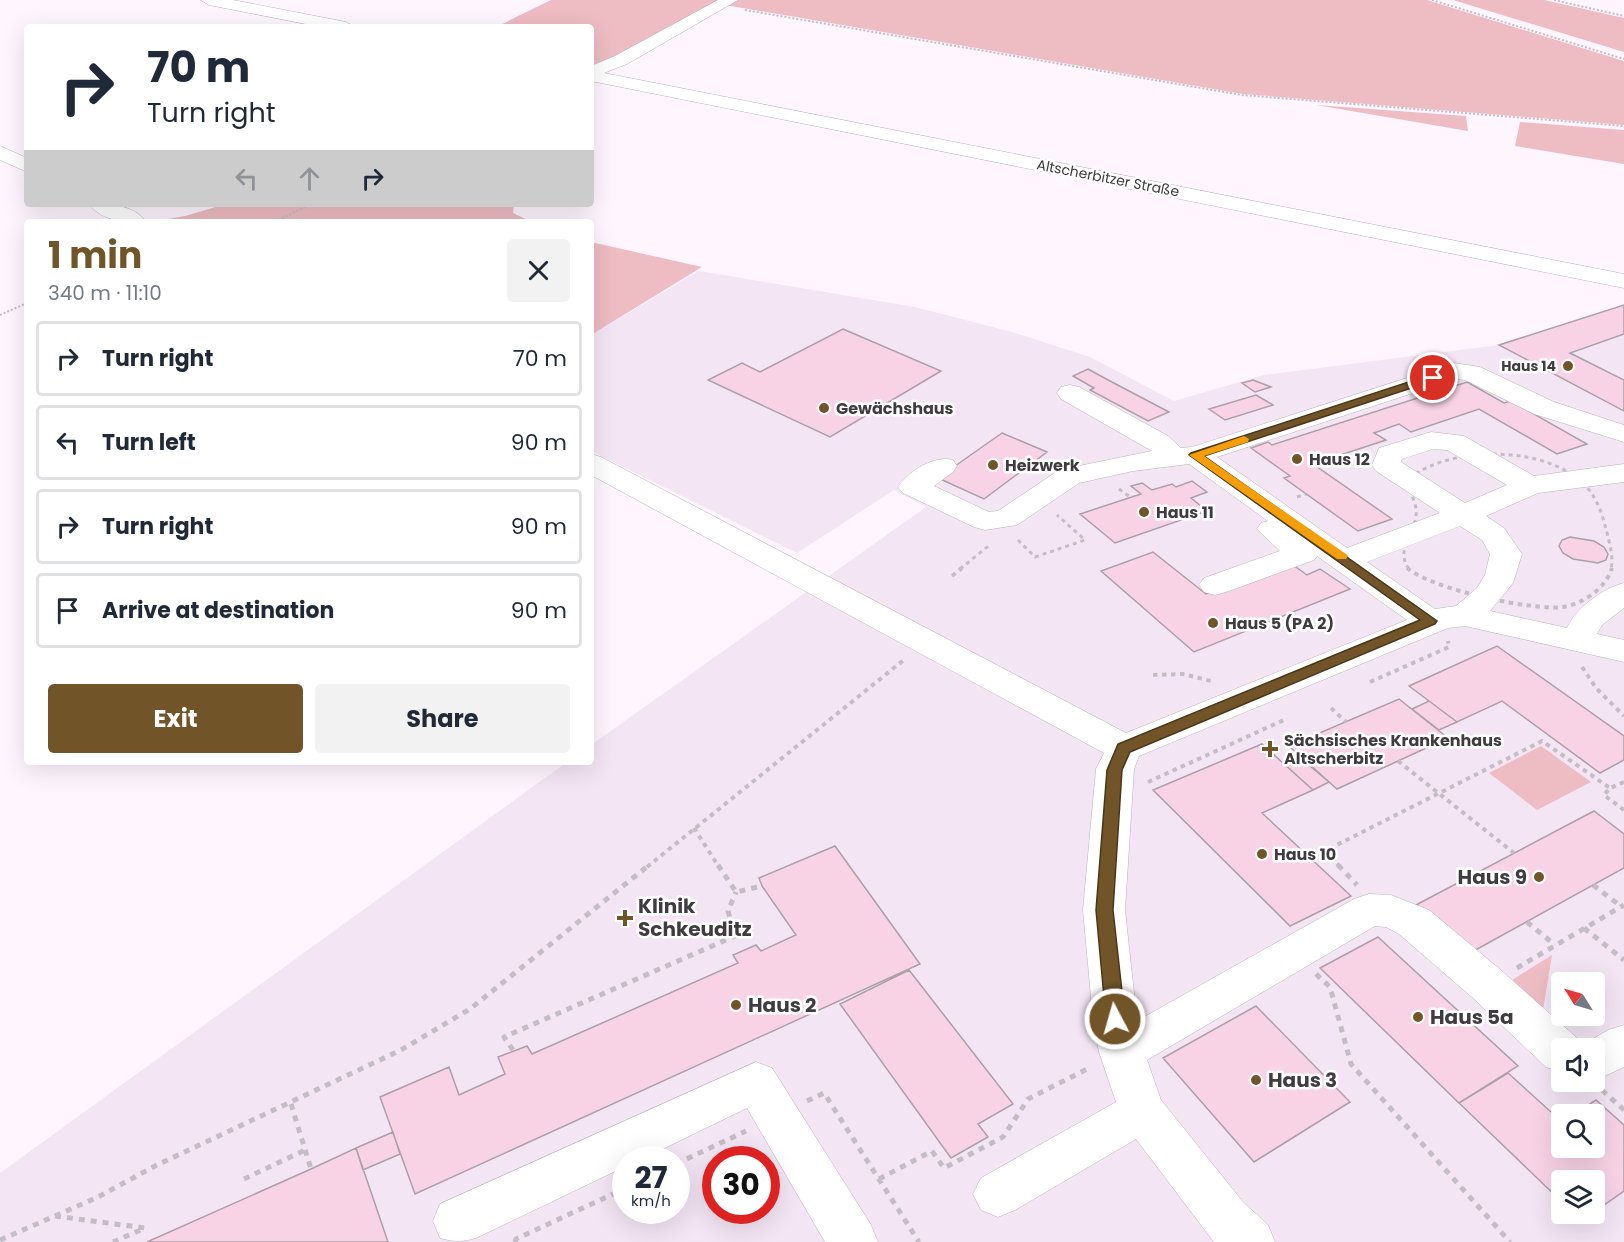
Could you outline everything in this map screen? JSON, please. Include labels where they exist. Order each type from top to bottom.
[{"type":"street","points":[[209,0],[331,24]]},
{"type":"street","points":[[594,73],[725,3]]},
{"type":"street","name":"Altscherbitzer Straße","points":[[594,75],[1624,281]]},
{"type":"street","points":[[0,152],[24,164]]},
{"type":"street","points":[[106,207],[129,219]]},
{"type":"street","points":[[943,466],[913,488],[985,521],[997,529],[1006,519],[1069,476],[1133,462],[1179,457],[1454,370],[1471,373],[1544,408],[1624,434]]},
{"type":"street","points":[[1070,393],[1158,442],[1345,559],[1448,618],[1578,640],[1624,651]]},
{"type":"street","points":[[1251,1242],[1225,1219],[1142,1111],[1122,1052],[1115,1019],[1104,910],[1115,770],[1124,748],[1448,618],[1487,597],[1501,580],[1506,554],[1493,534],[1386,465],[1389,454],[1431,440],[1454,442],[1530,486]]},
{"type":"street","points":[[1179,457],[1236,508],[1268,526],[1303,553],[1215,585]]},
{"type":"street","points":[[594,465],[1124,748]]},
{"type":"street","points":[[1345,559],[1465,514],[1530,486],[1574,478],[1624,473]]},
{"type":"street","points":[[1268,526],[1320,542]]},
{"type":"street","points":[[1578,640],[1588,619],[1624,593]]},
{"type":"street","points":[[1122,1052],[1369,910],[1391,911],[1414,922],[1551,1043]]},
{"type":"street","points":[[1605,1055],[1624,1044]]},
{"type":"street","points":[[458,1221],[756,1082],[853,1242]]},
{"type":"street","points":[[998,1194],[1142,1111]]},
{"type":"path","points":[[1432,0],[1624,59]]},
{"type":"path","points":[[1554,0],[1624,16]]},
{"type":"path","points":[[725,3],[1242,95],[1624,126]]},
{"type":"path","points":[[281,219],[304,207]]},
{"type":"path","points":[[0,315],[24,304]]},
{"type":"path","points":[[952,576],[997,529],[1017,539],[1035,557],[1085,540],[1049,509]]},
{"type":"path","points":[[1578,640],[1582,666],[1596,688],[1624,716]]},
{"type":"path","points":[[0,1240],[96,1198],[157,1165],[291,1104],[401,1050],[470,1009],[927,641]]},
{"type":"path","points":[[1153,675],[1183,674],[1210,680],[1227,687],[1244,699]]},
{"type":"path","points":[[1331,708],[1346,722]]},
{"type":"path","points":[[1113,787],[1142,785],[1286,719]]},
{"type":"path","points":[[1369,910],[1364,892],[1325,851],[1542,741],[1610,788]]},
{"type":"path","points":[[1398,761],[1515,853]]},
{"type":"path","points":[[1624,782],[1610,788],[1604,795],[1624,810]]},
{"type":"path","points":[[694,828],[736,892]]},
{"type":"path","points":[[1488,985],[1623,906],[1593,885]]},
{"type":"path","points":[[736,892],[762,886]]},
{"type":"path","points":[[513,1050],[504,1037],[735,936],[728,911],[736,892]]},
{"type":"path","points":[[1527,922],[1554,945]]},
{"type":"path","points":[[1584,928],[1624,960]]},
{"type":"path","points":[[1292,954],[1330,987],[1351,1064],[1510,1242]]},
{"type":"path","points":[[879,1179],[932,1151],[944,1168],[1003,1137],[1028,1099],[1122,1052]]},
{"type":"path","points":[[1604,1092],[1624,1110]]},
{"type":"path","points":[[291,1104],[311,1169]]},
{"type":"path","points":[[244,1179],[306,1150]]},
{"type":"path","points":[[515,1242],[516,1239],[612,1194]]},
{"type":"path","points":[[54,1216],[145,1228],[113,1242]]},
{"type":"shaded area","points":[[551,0],[721,0],[604,63],[594,66],[594,24],[502,24]]},
{"type":"shaded area","points":[[735,0],[1427,0],[1624,61],[1624,125],[1243,94],[725,5]]},
{"type":"shaded area","points":[[1453,0],[1544,0],[1624,18],[1624,52]]},
{"type":"shaded area","points":[[1316,105],[1466,116],[1468,131]]},
{"type":"shaded area","points":[[1520,122],[1624,130],[1624,164],[1515,146]]},
{"type":"shaded area","points":[[216,207],[514,207],[513,213],[526,219],[168,219]]},
{"type":"shaded area","points":[[594,243],[702,267],[594,333]]},
{"type":"shaded area","points":[[699,271],[915,307],[1012,332],[1090,357],[1174,401],[1264,375],[1499,345],[1624,305],[1624,1242],[0,1242],[0,1173],[563,765],[594,765],[594,743],[926,507],[894,490],[797,553],[594,452],[594,333]]},
{"type":"shaded area","points":[[1541,746],[1591,782],[1537,810],[1489,773]]},
{"type":"shaded area","points":[[1552,955],[1541,1022],[1501,987]]},
{"type":"building","name":"Haus 14","points":[[1624,305],[1624,334],[1570,353],[1624,380],[1624,411],[1499,345]]},
{"type":"building","name":"Gewächshaus","points":[[843,329],[941,371],[830,437],[708,380],[742,363],[760,372]]},
{"type":"building","points":[[1088,369],[1169,412],[1148,421],[1090,390],[1094,388],[1073,376]]},
{"type":"building","points":[[1253,380],[1271,387],[1255,392],[1242,383]]},
{"type":"building","name":"Haus 12","points":[[1467,382],[1504,403],[1511,401],[1587,444],[1557,454],[1479,409],[1411,432],[1399,424],[1374,433],[1386,440],[1313,464],[1392,519],[1358,531],[1284,478],[1290,476],[1251,448],[1268,442],[1272,445]]},
{"type":"building","points":[[1256,395],[1273,405],[1225,420],[1209,409]]},
{"type":"building","name":"Heizwerk","points":[[1002,433],[1047,452],[984,499],[938,478]]},
{"type":"building","name":"Haus 11","points":[[1192,481],[1207,492],[1191,498],[1207,511],[1115,543],[1080,514],[1141,494],[1131,486],[1142,483],[1152,490],[1172,484],[1176,487]]},
{"type":"building","points":[[1570,537],[1594,541],[1604,547],[1608,554],[1606,560],[1598,563],[1573,559],[1563,553],[1559,546],[1562,540]]},
{"type":"building","name":"Haus 5 (PA 2)","points":[[1153,552],[1206,594],[1289,562],[1307,575],[1320,569],[1350,589],[1194,652],[1101,571]]},
{"type":"building","points":[[1497,646],[1624,736],[1624,760],[1600,773],[1502,701],[1457,722],[1409,686]]},
{"type":"building","points":[[1399,699],[1448,738],[1337,789],[1289,746]]},
{"type":"building","points":[[1429,701],[1457,722],[1439,730],[1412,709]]},
{"type":"building","name":"Haus 10","points":[[1262,744],[1313,790],[1262,813],[1351,896],[1290,926],[1153,790]]},
{"type":"building","points":[[1298,756],[1329,782],[1313,790],[1283,763]]},
{"type":"building","name":"Haus 9","points":[[1594,811],[1624,834],[1624,868],[1470,953],[1416,905]]},
{"type":"building","name":"Haus 2","points":[[835,846],[920,964],[415,1194],[380,1097],[449,1067],[459,1095],[505,1074],[498,1057],[527,1046],[532,1054],[738,963],[733,955],[756,945],[761,951],[796,935],[762,886],[759,878]]},
{"type":"building","name":"Haus 5a","points":[[1378,937],[1518,1066],[1459,1103],[1320,968]]},
{"type":"building","name":"Haus 2","points":[[909,970],[1013,1104],[978,1124],[988,1137],[951,1158],[840,1004]]},
{"type":"building","name":"Haus 3","points":[[1256,1006],[1350,1102],[1254,1162],[1163,1058]]},
{"type":"building","name":"Haus 5a","points":[[1508,1073],[1551,1112],[1551,1158],[1605,1158],[1605,1108],[1624,1125],[1624,1191],[1605,1204],[1605,1170],[1551,1170],[1551,1191],[1459,1103]]},
{"type":"building","points":[[393,1132],[400,1154],[363,1170],[356,1148]]},
{"type":"building","points":[[356,1148],[388,1242],[147,1242],[311,1169]]},
{"type":"slow traffic","points":[[1244,439],[1195,455],[1341,556]]},
{"type":"place","name":"Haus 14","points":[[1568,366]]},
{"type":"place","name":"Gewächshaus","points":[[824,408]]},
{"type":"place","name":"Haus 12","points":[[1297,459]]},
{"type":"place","name":"Heizwerk","points":[[993,465]]},
{"type":"place","name":"Haus 11","points":[[1144,512]]},
{"type":"place","name":"Haus 5 (PA 2)","points":[[1213,623]]},
{"type":"place","name":"Sächsisches Krankenhaus Altscherbitz","points":[[1270,749]]},
{"type":"place","name":"Haus 10","points":[[1262,854]]},
{"type":"place","name":"Haus 9","points":[[1539,877]]},
{"type":"place","name":"Klinik Schkeuditz","points":[[625,918]]},
{"type":"place","name":"Haus 2","points":[[736,1005]]},
{"type":"place","name":"Haus 5a","points":[[1418,1017]]},
{"type":"place","name":"Haus 3","points":[[1256,1080]]},
{"type":"route","points":[[1115,1019],[1104,910],[1115,770],[1124,748],[1430,621],[1195,455],[1433,378]]}]
